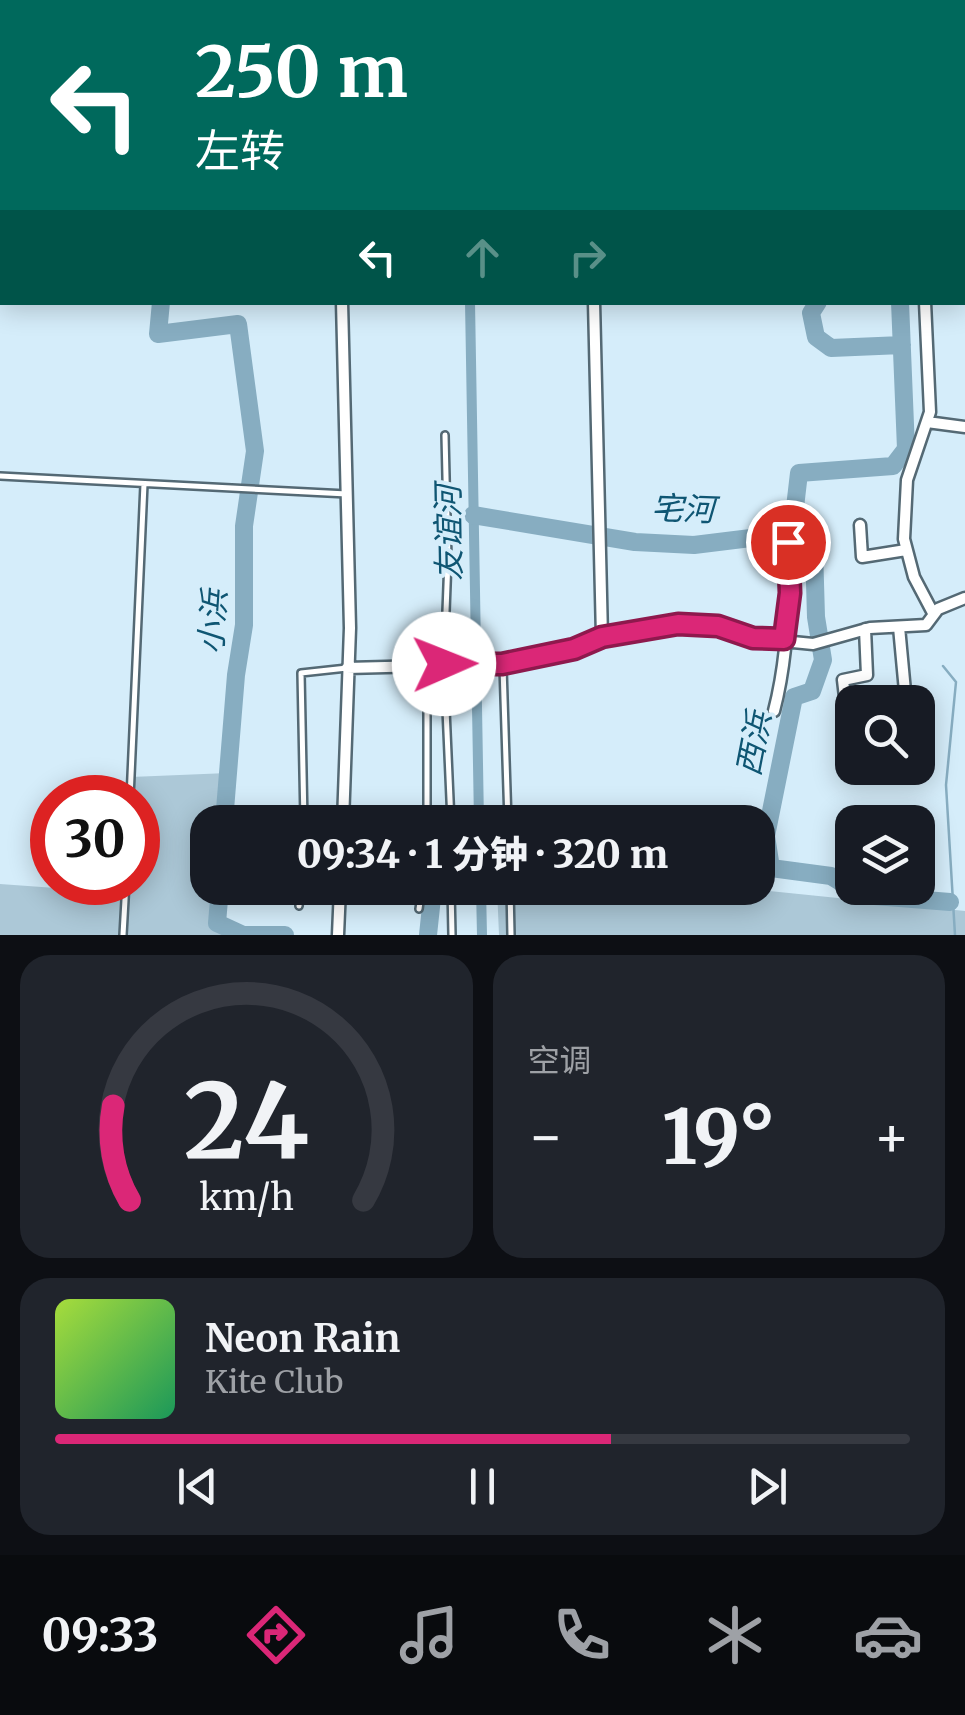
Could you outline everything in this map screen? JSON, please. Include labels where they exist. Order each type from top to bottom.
[{"type":"street","points":[[342,305],[347,494],[343,805]]},
{"type":"street","points":[[594,305],[602,637]]},
{"type":"street","points":[[925,305],[930,390],[927,422],[904,500],[906,550],[934,613]]},
{"type":"street","points":[[927,422],[965,426]]},
{"type":"street","points":[[860,525],[862,557],[906,550]]},
{"type":"street","points":[[774,712],[783,677],[790,593],[788,542]]},
{"type":"street","points":[[347,668],[502,664],[574,649],[602,637],[678,624],[718,626],[753,638],[822,644],[865,629],[926,625],[934,613],[965,598]]},
{"type":"street","points":[[898,627],[904,685]]},
{"type":"street","points":[[844,685],[843,680],[867,675],[865,629]]},
{"type":"street","points":[[338,935],[339,905]]},
{"type":"lane","points":[[444,435],[451,805]]},
{"type":"lane","points":[[0,476],[347,494]]},
{"type":"lane","points":[[131,775],[144,484]]},
{"type":"lane","points":[[502,664],[507,805]]},
{"type":"lane","points":[[422,665],[427,696],[427,805]]},
{"type":"lane","points":[[304,805],[301,672],[347,668]]},
{"type":"lane","points":[[124,935],[125,905]]},
{"type":"lane","points":[[451,905],[452,935]]},
{"type":"lane","points":[[510,905],[511,935]]},
{"type":"shaded area","points":[[228,773],[226,805],[190,805],[190,905],[219,905],[218,923],[243,935],[0,935],[0,884],[30,886],[30,905],[160,905],[160,776]]},
{"type":"shaded area","points":[[775,891],[835,898],[835,905],[907,905],[965,911],[965,935],[499,935],[498,905],[775,905]]},
{"type":"waterway","name":"小浜","points":[[161,305],[158,334],[238,324],[255,451],[244,526],[244,625],[225,805]]},
{"type":"waterway","name":"友谊河","points":[[470,305],[479,805]]},
{"type":"waterway","name":"宅河","points":[[816,305],[811,313],[816,337],[831,348],[902,345]]},
{"type":"waterway","name":"宅河","points":[[473,515],[635,542],[694,545],[792,533],[799,473],[893,466],[906,449],[900,305]]},
{"type":"waterway","name":"西浜","points":[[792,533],[814,548],[816,617],[823,660],[812,691],[794,697],[766,836],[771,868],[831,876],[862,895],[950,902]]},
{"type":"waterway","points":[[943,666],[956,682],[946,785],[955,935]]},
{"type":"waterway","name":"小浜","points":[[219,905],[217,923],[243,935],[285,935]]},
{"type":"waterway","name":"小浜","points":[[428,935],[431,905]]},
{"type":"waterway","name":"友谊河","points":[[481,905],[482,935]]},
{"type":"route","points":[[444,664],[502,664],[574,649],[602,637],[678,624],[718,626],[753,638],[784,639],[790,593],[788,542]]}]
